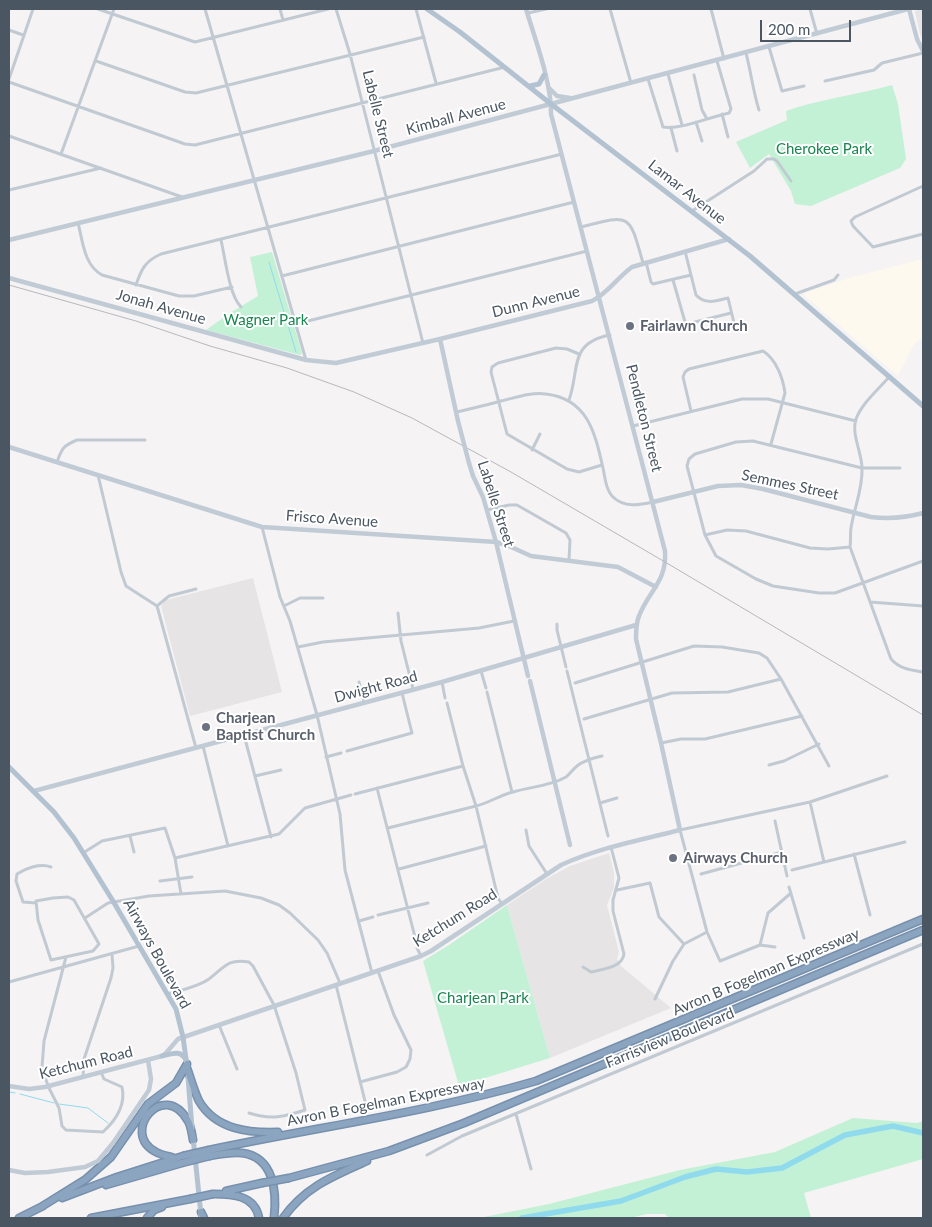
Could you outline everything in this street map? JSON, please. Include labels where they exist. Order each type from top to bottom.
[{"type":"highway","name":"Avron B Fogelman Expressway","points":[[41,1207],[117,1177],[176,1158],[210,1153],[294,1132],[432,1108],[536,1081],[923,919]]},
{"type":"highway","name":"Avron B Fogelman Expressway","points":[[91,1218],[262,1184],[323,1170],[390,1151],[464,1123],[923,930]]},
{"type":"highway","points":[[187,1064],[199,1100],[204,1108],[219,1120],[246,1132],[294,1132]]},
{"type":"highway","points":[[19,1218],[86,1180],[111,1157],[148,1104],[176,1083],[187,1064]]},
{"type":"highway","points":[[176,1158],[155,1152],[144,1140],[141,1130],[144,1119],[151,1110],[162,1105],[177,1107],[188,1122],[193,1140]]},
{"type":"highway","points":[[283,1218],[311,1188],[332,1176],[390,1151]]},
{"type":"highway","points":[[77,1192],[182,1163],[210,1153],[237,1153],[259,1159],[267,1168],[274,1184],[274,1218]]},
{"type":"highway","points":[[213,1194],[231,1194],[249,1200],[256,1208],[260,1218]]},
{"type":"highway","points":[[147,1218],[154,1210],[179,1201]]},
{"type":"main road","name":"Lamar Avenue","points":[[427,9],[447,22],[729,240],[795,294],[923,406]]},
{"type":"main road","points":[[530,86],[539,84],[544,75]]},
{"type":"main road","name":"Airways Boulevard","points":[[9,766],[54,812],[83,853],[177,1012],[187,1064],[202,1216]]},
{"type":"main road","points":[[162,1056],[177,1052],[181,1054],[187,1064]]},
{"type":"street","points":[[33,9],[23,34],[9,81],[77,108],[185,144],[194,145],[505,67]]},
{"type":"street","points":[[98,9],[195,42],[328,9]]},
{"type":"street","points":[[61,154],[114,9]]},
{"type":"street","points":[[205,9],[306,360]]},
{"type":"street","points":[[280,9],[283,20]]},
{"type":"street","name":"Labelle Street","points":[[336,9],[350,54],[423,343]]},
{"type":"street","points":[[416,9],[436,83]]},
{"type":"street","points":[[527,11],[546,9]]},
{"type":"street","points":[[610,9],[631,83]]},
{"type":"street","points":[[711,9],[724,58]]},
{"type":"street","points":[[810,9],[817,34]]},
{"type":"street","points":[[826,81],[874,70],[882,63],[923,52],[908,9]]},
{"type":"street","name":"Kimball Avenue","points":[[9,240],[184,199],[374,151],[908,9]]},
{"type":"street","name":"Pendleton Street","points":[[527,11],[551,104],[551,114],[665,551],[666,560],[663,574],[640,614],[636,625],[636,646],[661,743],[680,830]]},
{"type":"street","points":[[9,30],[23,34]]},
{"type":"street","points":[[96,61],[186,92],[196,93],[424,37]]},
{"type":"street","points":[[769,47],[782,91],[804,86]]},
{"type":"street","points":[[746,53],[752,76],[753,92],[759,110]]},
{"type":"street","points":[[648,79],[663,127],[671,128],[696,122],[728,113],[731,109],[717,60]]},
{"type":"street","points":[[668,74],[682,125]]},
{"type":"street","points":[[694,75],[706,119]]},
{"type":"street","points":[[546,84],[554,95],[574,98]]},
{"type":"street","points":[[722,114],[728,137]]},
{"type":"street","points":[[696,122],[702,141]]},
{"type":"street","points":[[671,128],[677,151]]},
{"type":"street","points":[[9,136],[101,167],[184,199]]},
{"type":"street","points":[[136,285],[142,268],[152,258],[161,254],[562,154]]},
{"type":"street","points":[[692,211],[754,171],[767,159],[777,161],[791,181]]},
{"type":"street","points":[[9,190],[101,167]]},
{"type":"street","points":[[923,186],[855,217],[851,221],[853,226],[873,247],[923,234]]},
{"type":"street","points":[[282,276],[574,202]]},
{"type":"street","points":[[581,227],[613,219],[622,220],[630,224],[634,230],[653,284],[690,275]]},
{"type":"street","points":[[78,224],[86,256],[93,269],[106,277],[169,294],[184,296],[194,296],[232,287]]},
{"type":"street","points":[[221,240],[232,287],[237,302],[241,307]]},
{"type":"street","name":"Dunn Avenue","points":[[336,363],[440,340],[599,298],[622,274],[632,267],[644,262],[729,240]]},
{"type":"street","points":[[296,324],[587,251]]},
{"type":"street","points":[[685,251],[696,295],[699,298],[712,302],[728,298],[735,327]]},
{"type":"street","points":[[795,294],[834,280],[838,275]]},
{"type":"street","name":"Jonah Avenue","points":[[9,278],[306,360],[336,363]]},
{"type":"street","points":[[674,280],[685,323],[688,324],[731,313]]},
{"type":"street","points":[[569,400],[574,387],[575,366],[578,354],[584,346],[598,337],[610,335]]},
{"type":"street","name":"Labelle Street","points":[[440,340],[469,463],[487,510],[496,542],[553,782],[570,845]]},
{"type":"street","points":[[578,354],[567,349],[556,348],[498,363],[492,367],[490,372],[507,434],[567,469],[579,472],[602,465]]},
{"type":"street","points":[[691,411],[683,377],[684,372],[689,369],[763,350],[770,355],[784,385],[785,393],[771,444]]},
{"type":"street","points":[[889,378],[861,409],[856,421],[855,432],[861,453],[862,484],[851,529],[850,547],[892,659],[897,665],[905,669],[923,672]]},
{"type":"street","points":[[456,412],[532,393],[546,394],[569,400],[587,418],[594,432],[606,484],[613,497],[623,503],[637,506],[653,502]]},
{"type":"street","points":[[633,426],[742,399],[756,398],[782,402],[856,421]]},
{"type":"street","points":[[532,450],[540,434]]},
{"type":"street","points":[[57,462],[61,449],[77,440],[145,440]]},
{"type":"street","points":[[900,468],[862,468],[753,441],[742,441],[695,454],[689,459],[687,466],[705,535],[716,556],[756,579],[773,586],[819,593],[835,593],[923,561]]},
{"type":"street","name":"Frisco Avenue","points":[[9,447],[262,527],[496,542],[531,556],[618,566],[628,570],[656,588]]},
{"type":"street","points":[[98,474],[126,586],[157,606],[196,748]]},
{"type":"street","name":"Semmes Street","points":[[653,502],[718,486],[740,485],[886,519],[908,517],[923,513]]},
{"type":"street","points":[[487,510],[517,505],[566,533],[570,540],[569,560]]},
{"type":"street","points":[[262,527],[280,597],[290,621],[317,715],[342,826],[344,863],[372,973]]},
{"type":"street","points":[[705,535],[727,530],[746,532],[810,548],[828,550],[850,547]]},
{"type":"street","points":[[157,606],[169,596],[196,588]]},
{"type":"street","points":[[284,606],[300,598],[324,598]]},
{"type":"street","points":[[870,602],[923,606]]},
{"type":"street","points":[[398,613],[400,635],[413,690]]},
{"type":"street","points":[[298,647],[323,642],[479,628],[514,620]]},
{"type":"street","points":[[557,624],[566,669],[608,836]]},
{"type":"street","name":"Dwight Road","points":[[34,791],[413,690],[636,625]]},
{"type":"street","points":[[575,683],[694,646],[705,645],[764,655],[781,679],[819,744],[829,766]]},
{"type":"street","points":[[481,671],[512,792]]},
{"type":"street","points":[[584,719],[672,693],[728,692],[781,679]]},
{"type":"street","points":[[359,682],[364,702]]},
{"type":"street","points":[[442,682],[445,698]]},
{"type":"street","points":[[347,751],[412,733],[402,693]]},
{"type":"street","points":[[447,703],[463,766],[476,806],[498,898],[502,904]]},
{"type":"street","points":[[661,743],[681,739],[705,739],[802,716]]},
{"type":"street","points":[[244,735],[271,837]]},
{"type":"street","points":[[769,765],[784,761],[819,744]]},
{"type":"street","points":[[203,746],[228,846]]},
{"type":"street","points":[[326,757],[341,753]]},
{"type":"street","points":[[388,828],[489,803],[512,792],[553,782],[566,777],[577,766],[602,756]]},
{"type":"street","points":[[175,858],[271,837],[279,834],[305,808],[463,766]]},
{"type":"street","points":[[256,776],[281,770]]},
{"type":"street","name":"Ketchum Road","points":[[9,1086],[28,1088],[48,1086],[162,1056],[178,1039],[183,1037],[421,956],[561,865],[574,859],[680,830],[810,802],[887,776]]},
{"type":"street","points":[[378,788],[421,956]]},
{"type":"street","points":[[600,803],[617,798]]},
{"type":"street","points":[[810,802],[824,862]]},
{"type":"street","points":[[775,820],[787,876]]},
{"type":"street","points":[[83,853],[102,842],[165,828],[175,858],[181,894]]},
{"type":"street","points":[[526,830],[529,846],[547,874]]},
{"type":"street","points":[[680,830],[707,932],[720,961],[760,945],[775,947]]},
{"type":"street","points":[[130,836],[134,852]]},
{"type":"street","points":[[792,870],[905,842]]},
{"type":"street","points":[[399,869],[486,846]]},
{"type":"street","points":[[583,967],[591,972],[616,965],[623,959],[624,954],[613,911],[614,895],[619,882],[618,869],[611,848]]},
{"type":"street","points":[[701,874],[782,852]]},
{"type":"street","points":[[854,854],[870,915]]},
{"type":"street","points":[[36,903],[38,920],[51,960],[93,951],[99,944],[74,900],[53,898],[36,901],[36,903],[23,902],[16,881],[17,874],[23,870],[44,865],[51,867]]},
{"type":"street","points":[[160,881],[192,877]]},
{"type":"street","points":[[617,890],[650,883],[660,917],[665,925],[684,944]]},
{"type":"street","points":[[789,887],[804,938]]},
{"type":"street","points":[[85,918],[113,901],[181,894],[224,891],[261,898],[279,904],[318,940],[327,953],[338,984],[365,1101]]},
{"type":"street","points":[[760,945],[768,912],[791,893]]},
{"type":"street","points":[[378,916],[428,903]]},
{"type":"street","points":[[359,920],[373,917]]},
{"type":"street","points":[[655,999],[673,961],[684,944],[707,932]]},
{"type":"street","name":"Farrisview Boulevard","points":[[427,1155],[462,1136],[923,944]]},
{"type":"street","points":[[9,982],[139,946]]},
{"type":"street","points":[[83,1077],[84,1059],[111,978],[113,968],[112,954]]},
{"type":"street","points":[[66,957],[44,1041],[42,1067],[48,1086],[59,1108],[64,1129],[70,1131],[102,1132],[119,1111],[122,1105],[122,1087],[104,1079],[101,1072]]},
{"type":"street","points":[[168,994],[208,979],[225,964],[241,960],[250,962],[253,966],[274,1006],[296,1073],[305,1110],[266,1118],[249,1114]]},
{"type":"street","points":[[360,1082],[397,1072],[406,1067],[410,1059],[411,1050],[394,1015],[378,971]]},
{"type":"street","points":[[219,1024],[238,1068]]},
{"type":"street","points":[[9,1170],[25,1173],[48,1172],[85,1167],[98,1161],[149,1090],[151,1079],[148,1060]]},
{"type":"street","points":[[516,1114],[531,1169]]},
{"type":"shaded area","points":[[923,9],[923,40],[915,11]]},
{"type":"shaded area","points":[[923,259],[923,339],[916,342],[898,376],[804,295],[807,292],[849,278]]},
{"type":"shaded area","points":[[253,578],[282,692],[190,716],[161,606],[166,600]]},
{"type":"shaded area","points":[[609,853],[614,873],[614,888],[607,905],[619,952],[617,959],[621,966],[671,1008],[550,1058],[507,905],[546,879],[570,866]]},
{"type":"green space","name":"Cherokee Park","points":[[892,85],[898,104],[906,159],[900,168],[811,206],[795,204],[791,191],[769,154],[750,168],[736,142],[787,120],[786,111],[812,103]]},
{"type":"green space","name":"Wagner Park","points":[[272,252],[302,353],[300,355],[206,330],[258,296],[250,257]]},
{"type":"green space","name":"Charjean Park","points":[[507,905],[550,1058],[459,1086],[423,961]]},
{"type":"green space","points":[[853,1118],[917,1123],[923,1121],[923,1159],[804,1193],[811,1218],[669,1218],[665,1214],[647,1214],[630,1218],[479,1218],[549,1204],[680,1170],[775,1152]]},
{"type":"waterway","points":[[269,262],[296,352]]},
{"type":"waterway","points":[[9,1092],[15,1093]]},
{"type":"waterway","points":[[20,1094],[54,1103]]},
{"type":"waterway","points":[[59,1104],[88,1108],[108,1123]]},
{"type":"waterway","points":[[522,1218],[621,1201],[685,1177],[716,1169],[747,1172],[782,1168],[845,1135],[893,1126],[923,1133]]},
{"type":"railway","points":[[9,285],[136,321],[210,346],[287,368],[354,392],[412,418],[511,472],[923,715]]},
{"type":"place","name":"Fairlawn Church","points":[[630,326]]},
{"type":"place","name":"Charjean Baptist Church","points":[[206,727]]},
{"type":"place","name":"Airways Church","points":[[673,858]]}]
